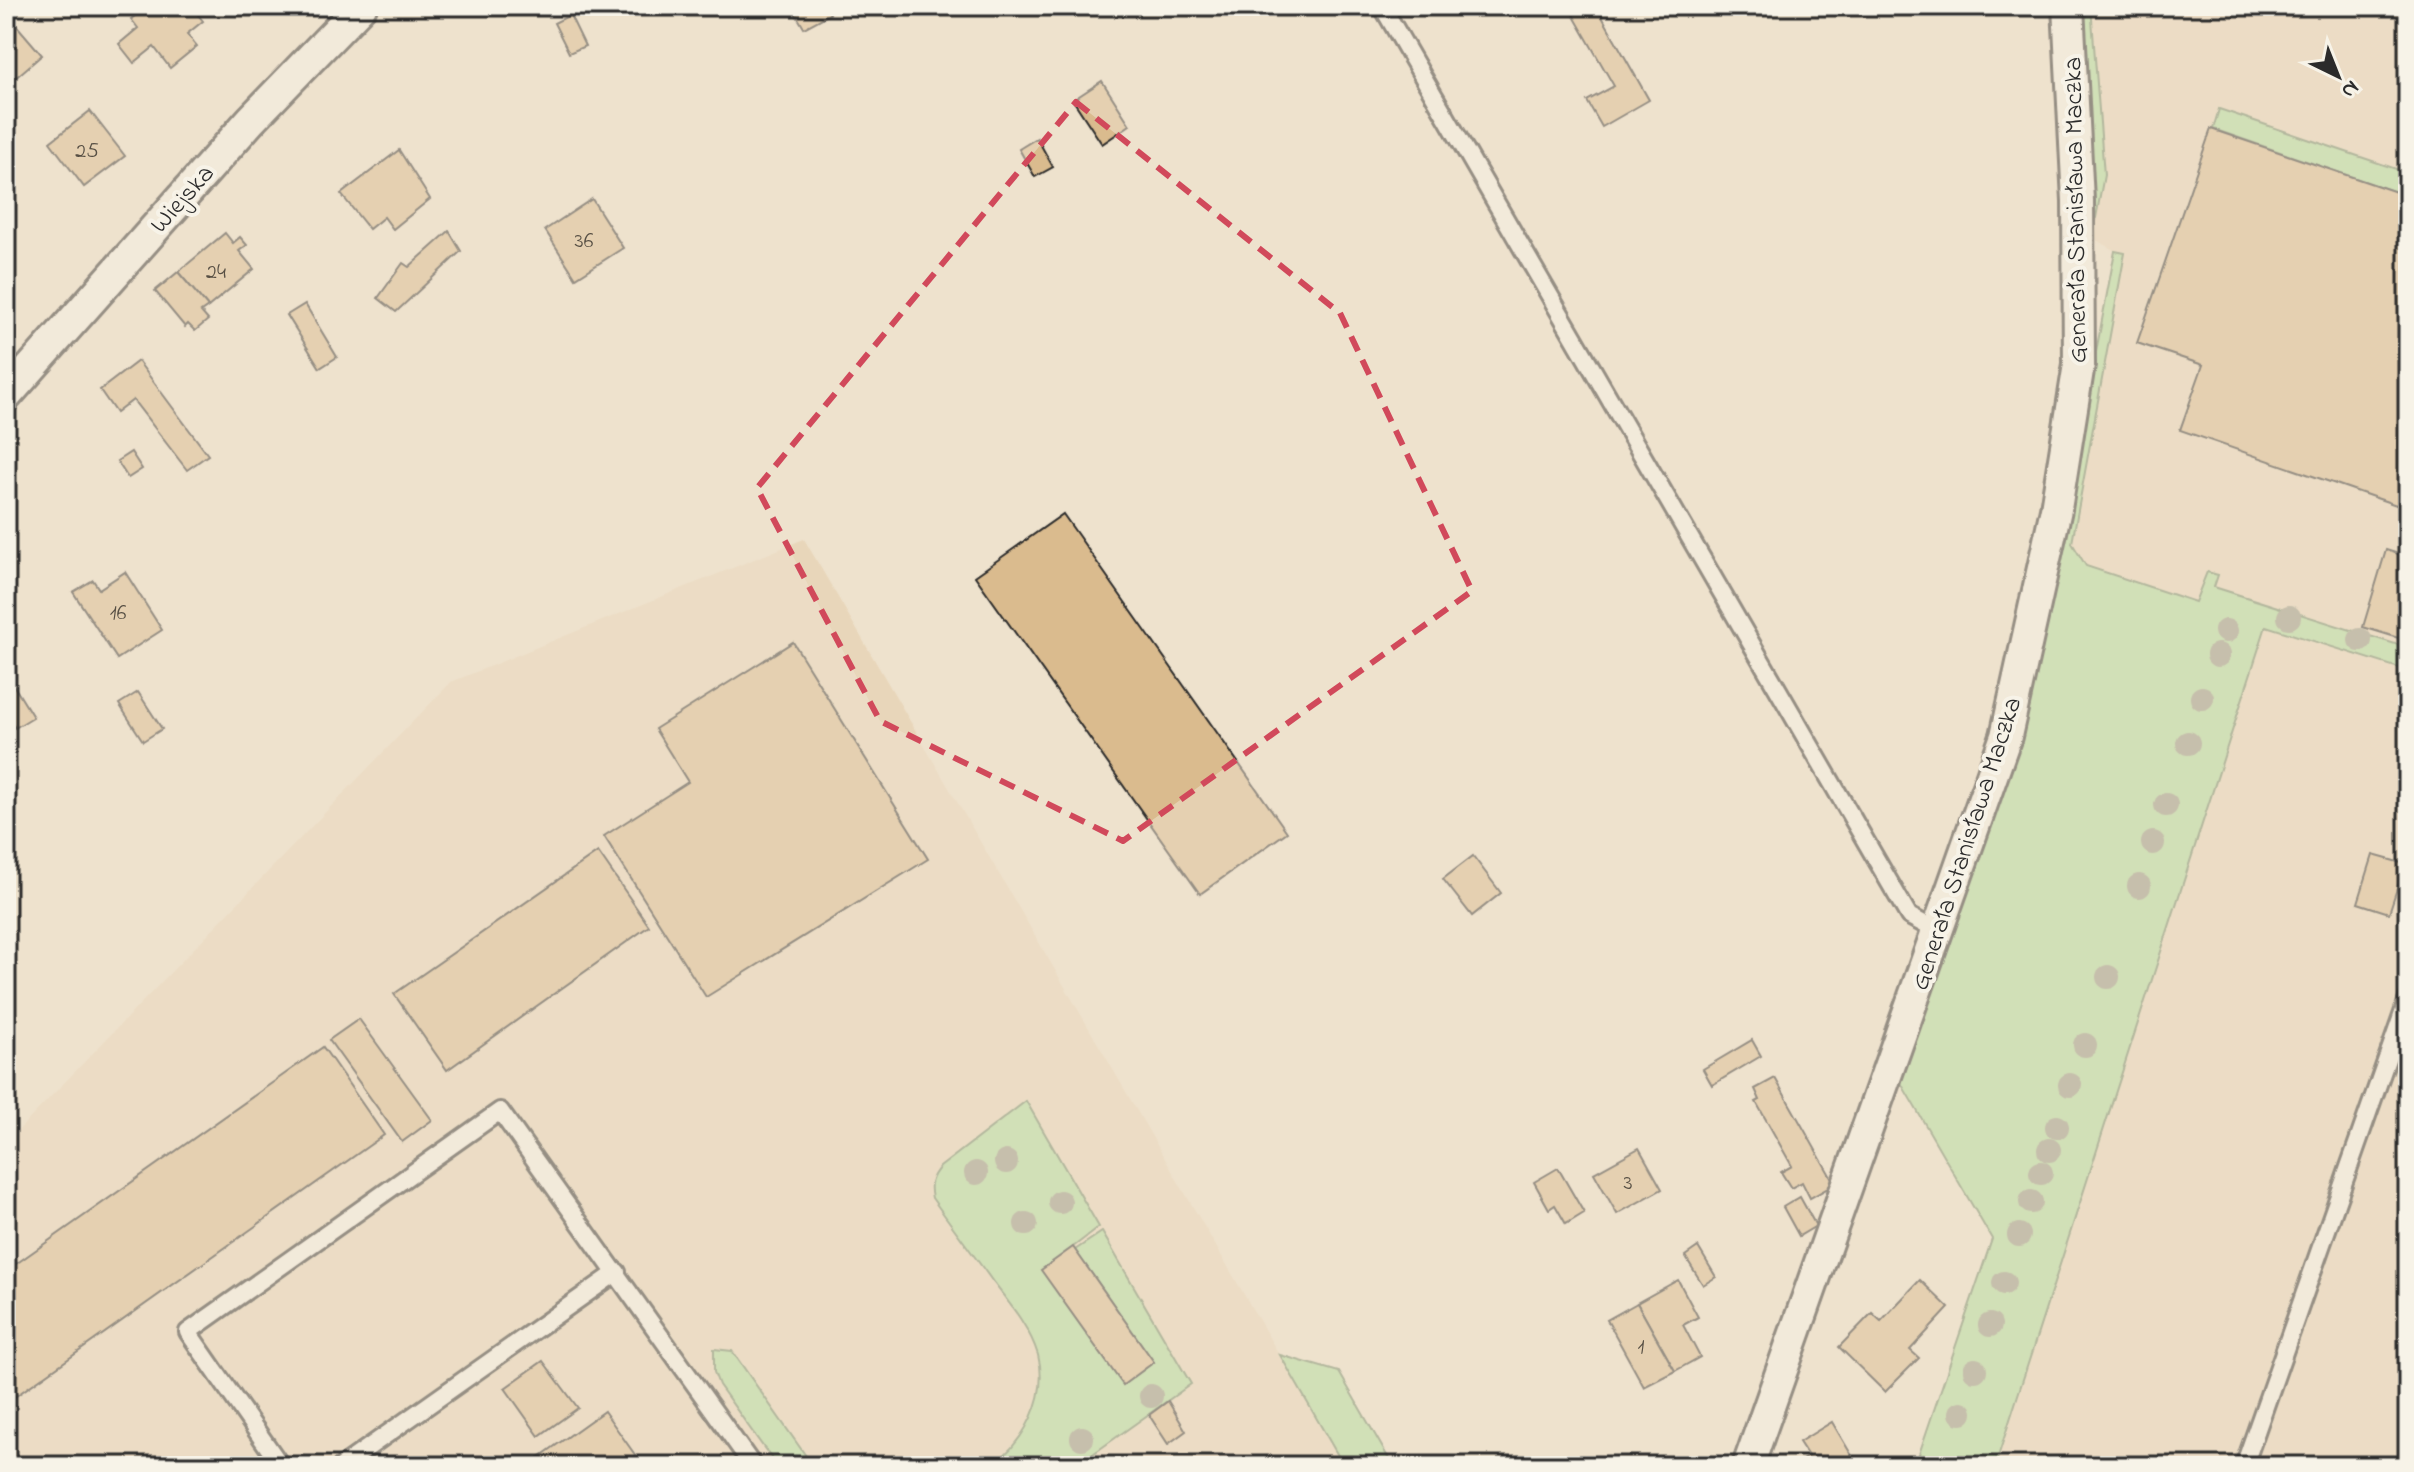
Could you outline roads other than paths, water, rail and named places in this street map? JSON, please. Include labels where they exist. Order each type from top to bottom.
[{"type":"street","name":"Wiejska","points":[[6,396],[251,120],[361,6]]},
{"type":"street","name":"Generała Stanisława Maczka","points":[[1748,1466],[2006,736],[2056,509],[2079,364],[2078,201],[2068,6]]},
{"type":"lane","points":[[1382,6],[1909,916],[1937,931]]},
{"type":"lane","points":[[2244,1466],[2408,999]]},
{"type":"lane","points":[[281,1466],[188,1332],[500,1111],[753,1466]]},
{"type":"lane","points":[[342,1466],[617,1272]]}]
